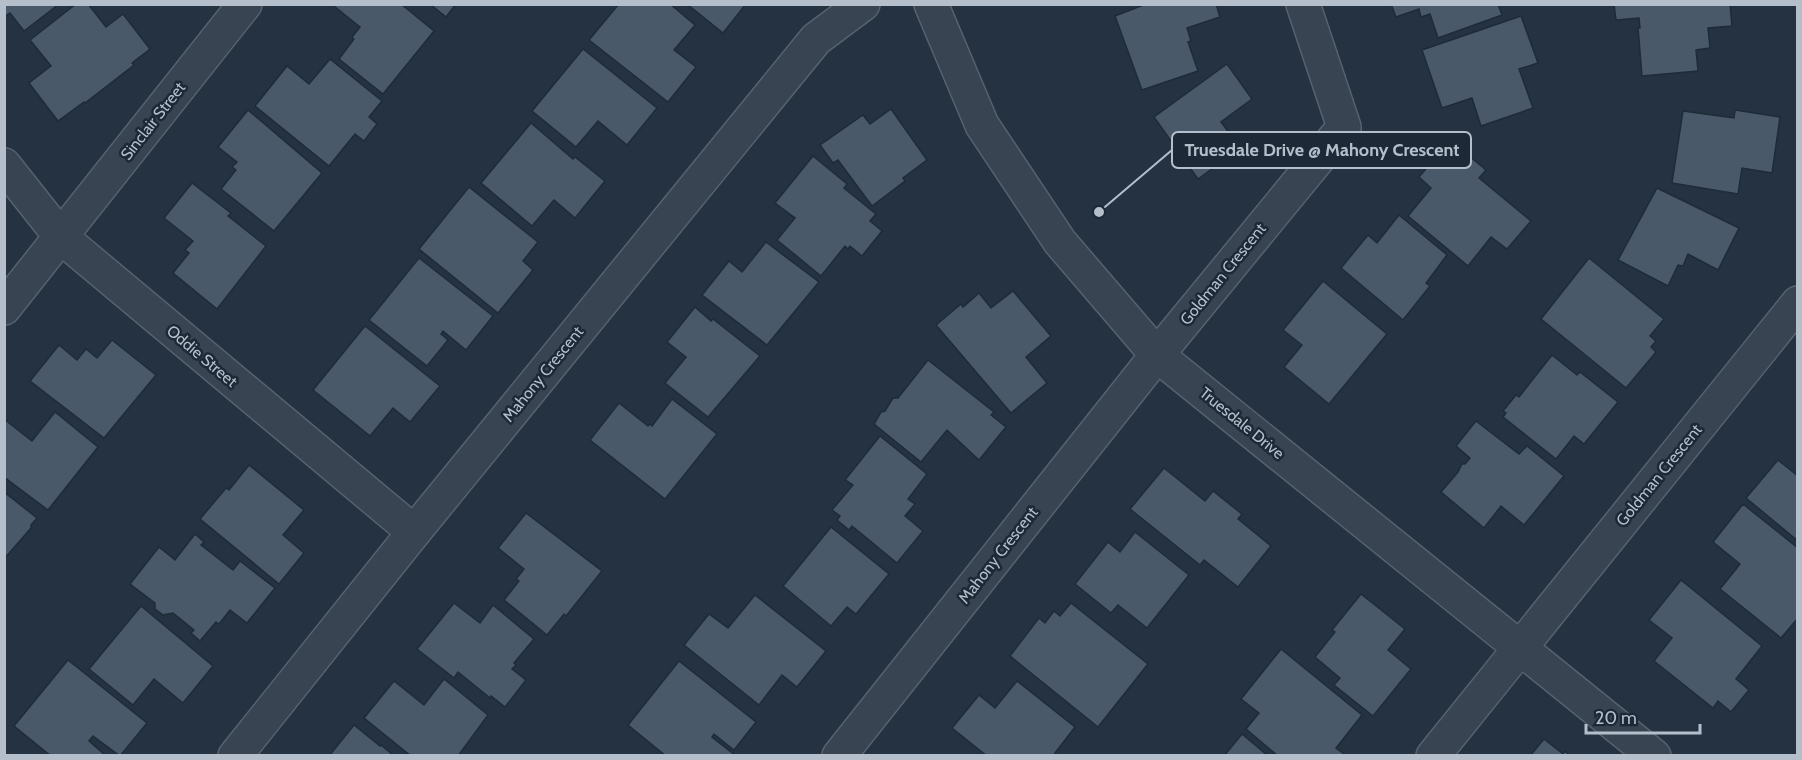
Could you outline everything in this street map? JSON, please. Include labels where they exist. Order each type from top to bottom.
[{"type":"street","name":"Sinclair Street","points":[[4,308],[245,4]]},
{"type":"street","name":"Mahony Crescent","points":[[236,756],[414,532],[816,39],[863,4]]},
{"type":"street","name":"Truesdale Drive","points":[[931,4],[982,125],[1060,242],[1157,355],[1654,756]]},
{"type":"street","name":"Goldman Crescent","points":[[1157,355],[1344,127],[1303,4]]},
{"type":"street","name":"Oddie Street","points":[[4,165],[61,237],[414,532]]},
{"type":"street","name":"Goldman Crescent","points":[[1433,756],[1797,303]]},
{"type":"street","name":"Mahony Crescent","points":[[839,756],[1157,355]]},
{"type":"building","points":[[4,4],[59,4],[24,31],[10,13],[4,17]]},
{"type":"building","points":[[76,4],[88,4],[106,27],[123,14],[150,49],[132,63],[134,65],[58,121],[29,83],[51,66],[30,40]]},
{"type":"building","points":[[335,4],[401,4],[434,31],[383,94],[339,59],[360,27],[334,6]]},
{"type":"building","points":[[430,4],[456,4],[446,17]]},
{"type":"building","points":[[670,4],[695,25],[674,50],[696,67],[668,102],[589,40],[618,5]]},
{"type":"building","points":[[687,4],[746,4],[723,33]]},
{"type":"building","points":[[1146,4],[1216,4],[1220,17],[1187,28],[1191,41],[1188,42],[1198,71],[1142,90],[1115,16]]},
{"type":"building","points":[[1391,4],[1498,4],[1502,15],[1438,38],[1430,14],[1421,17],[1419,9],[1396,17]]},
{"type":"building","points":[[1614,4],[1730,4],[1732,26],[1708,28],[1710,48],[1696,50],[1698,71],[1642,76],[1639,18],[1616,20]]},
{"type":"building","points":[[1521,16],[1538,63],[1519,69],[1533,108],[1481,126],[1472,98],[1442,108],[1422,50]]},
{"type":"building","points":[[583,49],[657,108],[627,145],[598,121],[576,147],[532,111]]},
{"type":"building","points":[[330,59],[382,101],[369,117],[377,124],[364,141],[355,134],[329,166],[255,106],[287,66],[309,84]]},
{"type":"building","points":[[1227,64],[1252,99],[1221,122],[1240,148],[1198,179],[1154,117]]},
{"type":"building","points":[[891,109],[927,160],[903,178],[905,181],[872,206],[838,160],[833,163],[820,145],[863,115],[870,124]]},
{"type":"building","points":[[248,110],[322,173],[274,231],[221,189],[236,170],[232,167],[237,162],[218,147]]},
{"type":"building","points":[[1735,110],[1780,117],[1772,173],[1742,168],[1738,194],[1672,183],[1683,111],[1734,118]]},
{"type":"building","points":[[531,123],[573,159],[575,157],[605,181],[575,218],[554,200],[532,226],[481,183]]},
{"type":"building","points":[[1450,140],[1486,170],[1479,178],[1531,221],[1507,249],[1491,237],[1468,266],[1408,216],[1431,188],[1419,177]]},
{"type":"building","points":[[813,156],[847,184],[844,188],[876,214],[870,221],[882,231],[862,256],[850,246],[848,249],[845,246],[821,276],[777,240],[795,218],[775,203]]},
{"type":"building","points":[[192,183],[231,213],[228,216],[266,246],[217,309],[173,273],[189,253],[185,250],[193,241],[164,218]]},
{"type":"building","points":[[469,187],[538,242],[523,261],[533,270],[498,313],[419,249]]},
{"type":"building","points":[[1657,188],[1739,228],[1718,270],[1688,254],[1683,266],[1678,265],[1668,286],[1618,260]]},
{"type":"building","points":[[1399,215],[1447,255],[1426,283],[1430,286],[1403,320],[1341,268],[1368,235],[1377,243]]},
{"type":"building","points":[[766,242],[819,282],[767,345],[702,295],[729,261],[742,272]]},
{"type":"building","points":[[419,258],[493,316],[466,350],[443,331],[441,334],[448,340],[427,366],[369,320]]},
{"type":"building","points":[[1589,258],[1664,319],[1650,336],[1656,341],[1651,347],[1656,352],[1626,388],[1541,319]]},
{"type":"building","points":[[1323,281],[1387,334],[1329,404],[1284,367],[1302,345],[1283,330]]},
{"type":"building","points":[[1013,291],[1051,336],[1026,357],[1047,383],[1011,413],[936,325],[961,304],[963,307],[979,293],[991,308]]},
{"type":"building","points":[[695,307],[760,356],[708,417],[665,383],[686,357],[667,342]]},
{"type":"building","points":[[365,326],[440,386],[410,422],[393,408],[370,436],[313,390]]},
{"type":"building","points":[[112,340],[156,375],[104,438],[30,381],[59,345],[77,360],[86,349],[97,358]]},
{"type":"building","points":[[1552,355],[1577,375],[1580,372],[1618,402],[1584,444],[1574,436],[1556,459],[1503,417],[1506,413],[1503,411],[1516,395],[1519,397]]},
{"type":"building","points":[[928,360],[994,412],[991,415],[1006,427],[979,460],[947,430],[921,462],[874,424],[881,412],[885,411],[893,398],[898,398]]},
{"type":"building","points":[[672,399],[717,434],[665,499],[590,440],[619,403],[648,426],[650,424],[652,426]]},
{"type":"building","points":[[55,412],[98,447],[48,510],[4,477],[4,419],[32,441]]},
{"type":"building","points":[[1476,421],[1519,454],[1527,446],[1564,476],[1524,525],[1501,506],[1484,528],[1441,492],[1462,464],[1470,458],[1456,446]]},
{"type":"building","points":[[880,436],[927,474],[908,499],[915,504],[905,516],[923,531],[897,563],[852,526],[849,530],[837,520],[840,516],[832,510],[853,485],[845,480]]},
{"type":"building","points":[[1778,460],[1798,476],[1798,541],[1746,498]]},
{"type":"building","points":[[249,465],[304,510],[283,535],[304,553],[279,584],[200,519],[226,488],[229,490]]},
{"type":"building","points":[[1164,468],[1205,501],[1213,491],[1242,514],[1238,519],[1271,546],[1238,587],[1204,560],[1200,565],[1130,509]]},
{"type":"building","points":[[4,492],[37,518],[4,559]]},
{"type":"building","points":[[1743,504],[1798,548],[1798,618],[1781,638],[1720,589],[1740,564],[1713,542]]},
{"type":"building","points":[[526,513],[602,571],[566,616],[564,614],[547,635],[504,600],[519,581],[516,579],[524,569],[498,548]]},
{"type":"building","points":[[831,527],[889,574],[856,614],[847,607],[831,626],[783,586]]},
{"type":"building","points":[[1135,532],[1189,575],[1147,628],[1118,605],[1111,613],[1075,584],[1108,542],[1120,552]]},
{"type":"building","points":[[195,534],[204,542],[201,545],[233,570],[240,561],[275,588],[247,623],[230,610],[219,624],[216,622],[200,641],[191,633],[194,630],[173,613],[163,615],[155,609],[155,603],[130,584],[159,547],[175,560]]},
{"type":"building","points":[[1681,580],[1762,646],[1736,679],[1749,690],[1731,712],[1718,701],[1713,708],[1654,661],[1672,638],[1649,620]]},
{"type":"building","points":[[1361,594],[1405,629],[1388,650],[1411,669],[1373,716],[1334,685],[1340,678],[1315,657],[1335,632],[1332,630]]},
{"type":"building","points":[[755,595],[826,651],[797,687],[782,675],[759,705],[684,645],[709,614],[728,628]]},
{"type":"building","points":[[454,603],[480,623],[493,605],[534,639],[514,663],[516,665],[512,669],[526,680],[505,707],[458,672],[454,678],[417,649]]},
{"type":"building","points":[[1071,603],[1148,664],[1098,727],[1010,656],[1039,618],[1045,623],[1054,611],[1060,616]]},
{"type":"building","points":[[141,606],[213,666],[183,703],[154,679],[133,705],[89,669]]},
{"type":"building","points":[[1281,649],[1362,715],[1336,748],[1344,754],[1342,756],[1278,756],[1246,729],[1259,713],[1241,699]]},
{"type":"building","points":[[68,660],[147,723],[120,756],[93,736],[89,741],[106,756],[51,756],[14,726]]},
{"type":"building","points":[[679,661],[756,722],[734,750],[714,734],[712,737],[736,756],[666,756],[628,725]]},
{"type":"building","points":[[444,679],[488,715],[458,756],[411,756],[364,718],[394,681],[424,705]]},
{"type":"building","points":[[1017,681],[1075,727],[1055,756],[987,756],[952,728],[979,695],[995,708]]},
{"type":"building","points":[[354,725],[381,745],[394,756],[329,756]]},
{"type":"building","points":[[1242,734],[1268,756],[1224,756]]},
{"type":"building","points":[[1544,739],[1563,754],[1565,751],[1570,756],[1530,756]]},
{"type":"place","name":"Truesdale Drive @ Mahony Crescent","points":[[1099,212]]}]
